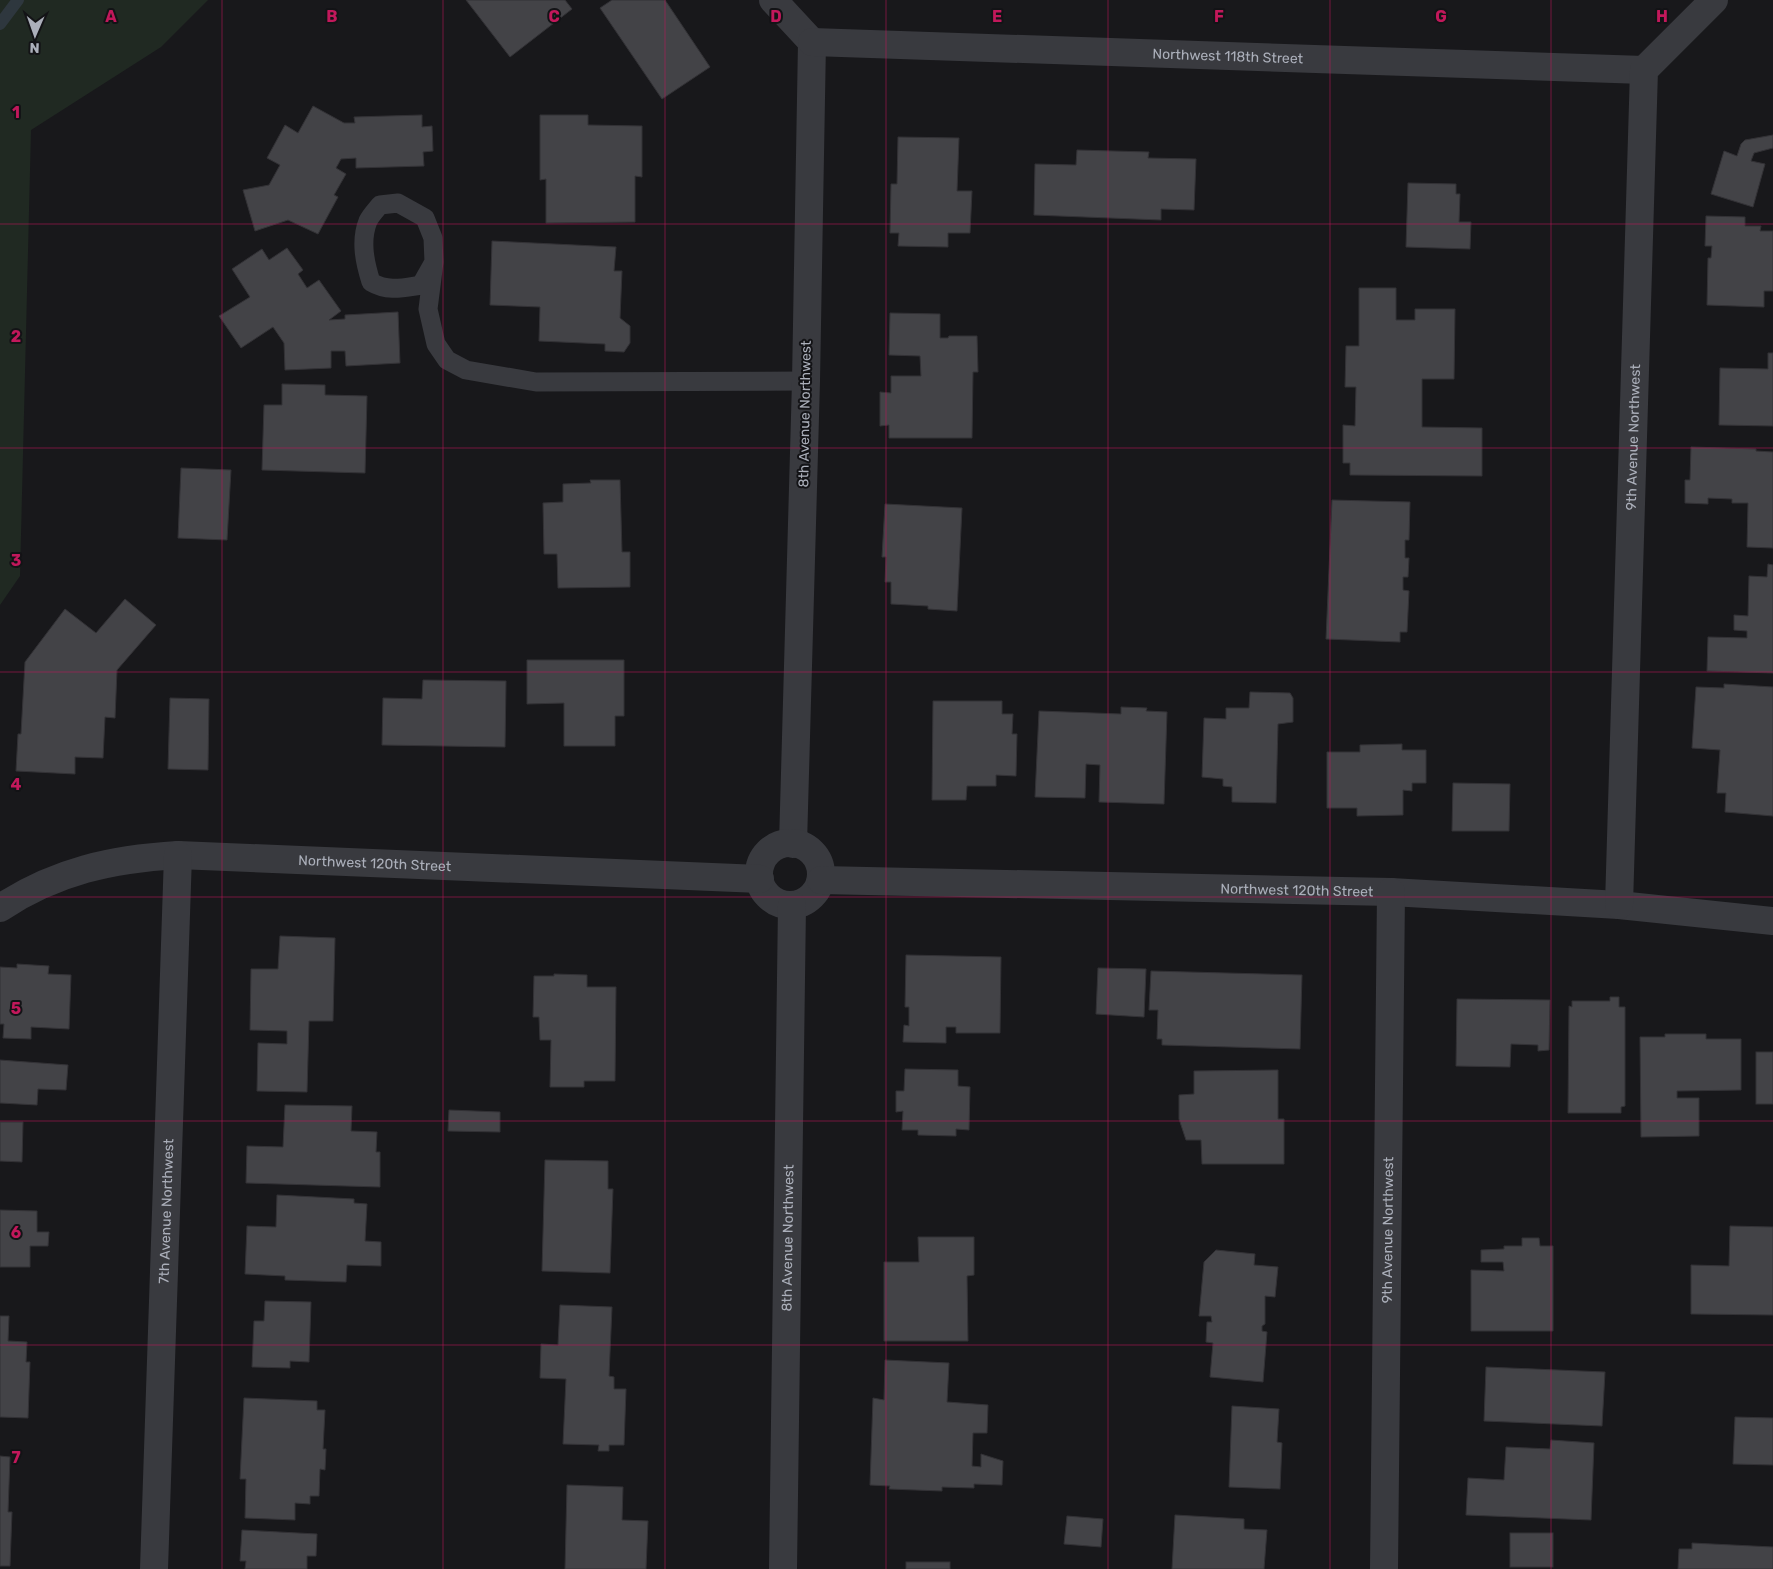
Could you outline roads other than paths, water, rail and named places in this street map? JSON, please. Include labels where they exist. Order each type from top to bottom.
[{"type":"street","points":[[773,0],[812,42]]},
{"type":"street","points":[[1644,70],[1714,0]]},
{"type":"street","name":"Northwest 118th Street","points":[[812,42],[1644,70]]},
{"type":"street","name":"8th Avenue Northwest","points":[[793,844],[806,381],[812,42]]},
{"type":"street","name":"9th Avenue Northwest","points":[[1619,905],[1644,70]]},
{"type":"street","points":[[793,844],[803,846],[818,860],[821,880],[818,889],[811,897],[802,903],[792,905],[782,904],[773,900],[766,893],[760,879],[761,864],[773,848],[793,844]]},
{"type":"street","name":"Northwest 120th Street","points":[[0,908],[21,894],[54,878],[91,867],[139,858],[178,856],[760,879]]},
{"type":"street","name":"7th Avenue Northwest","points":[[154,1569],[178,856]]},
{"type":"street","name":"Northwest 120th Street","points":[[821,880],[1391,892],[1619,905],[1773,921]]},
{"type":"street","name":"9th Avenue Northwest","points":[[1384,1569],[1391,892]]},
{"type":"street","name":"8th Avenue Northwest","points":[[782,1569],[792,905]]},
{"type":"lane","points":[[434,262],[421,285],[399,289],[381,288],[371,282],[364,260],[364,238],[369,220],[380,205],[398,203],[426,218],[434,238],[434,262],[428,310],[436,344],[447,360],[466,370],[536,382],[806,381]]},
{"type":"waterway","points":[[0,24],[18,0]]}]
